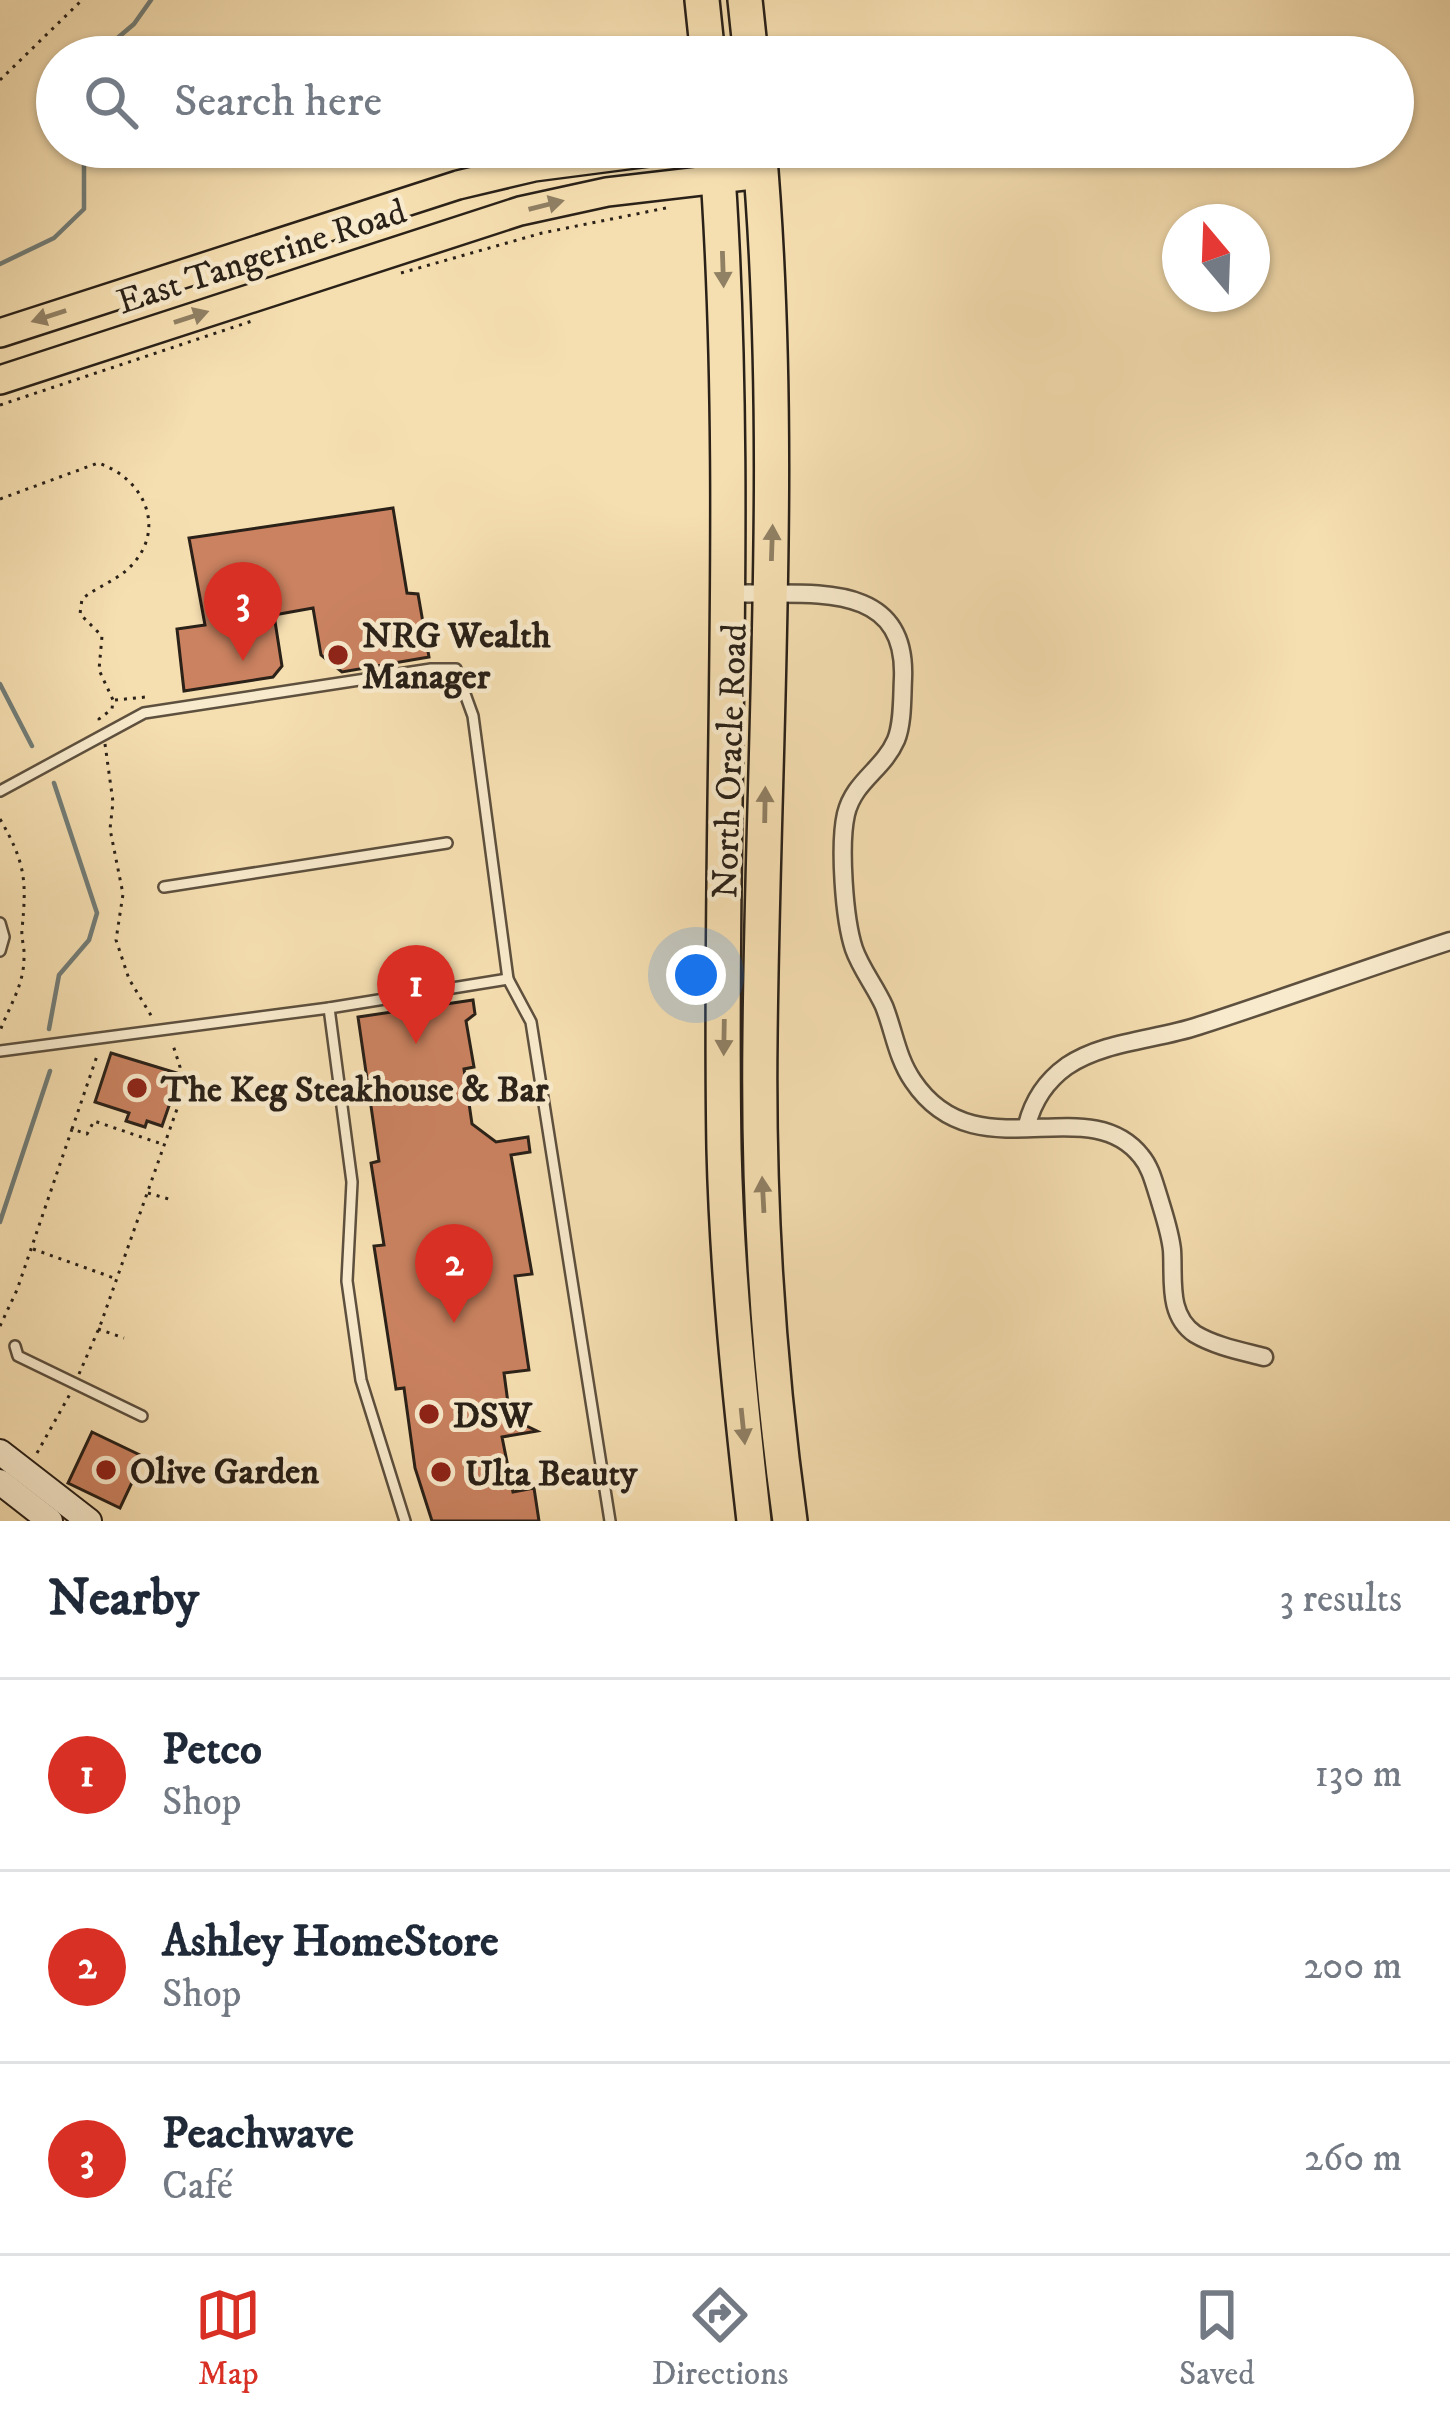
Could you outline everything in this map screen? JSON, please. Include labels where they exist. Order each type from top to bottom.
[{"type":"highway","points":[[702,0],[706,36]]},
{"type":"highway","points":[[745,0],[749,36]]},
{"type":"highway","name":"North Oracle Road","points":[[717,168],[730,593],[724,1154],[733,1325],[754,1521]]},
{"type":"highway","name":"North Oracle Road","points":[[760,168],[772,379],[761,1150],[769,1312],[790,1521]]},
{"type":"main road","name":"East Tangerine Road","points":[[0,333],[458,184],[530,168]]},
{"type":"main road","name":"East Tangerine Road","points":[[0,380],[479,222],[698,168]]},
{"type":"street","points":[[730,593],[850,600],[882,612],[898,634],[903,675],[898,734],[888,755],[854,791],[845,820],[852,944],[884,1007],[900,1058],[926,1100],[972,1128],[1027,1125],[1093,1132],[1134,1148],[1150,1169],[1169,1231],[1173,1295],[1186,1326],[1205,1339],[1264,1358]]},
{"type":"street","points":[[1027,1125],[1031,1108],[1048,1083],[1064,1068],[1098,1050],[1194,1028],[1450,941]]},
{"type":"street","points":[[0,1452],[89,1521]]},
{"type":"street","points":[[0,1482],[50,1521]]},
{"type":"lane","points":[[0,791],[144,713],[456,669],[473,716],[508,979],[531,1022],[610,1521]]},
{"type":"lane","points":[[164,886],[447,843]]},
{"type":"lane","points":[[0,923],[4,937],[0,950]]},
{"type":"lane","points":[[0,1052],[508,979]]},
{"type":"lane","points":[[328,1008],[352,1182],[347,1281],[361,1380],[405,1521]]},
{"type":"lane","points":[[15,1346],[18,1356],[142,1417]]},
{"type":"path","points":[[45,36],[82,0]]},
{"type":"path","points":[[0,80],[36,45]]},
{"type":"path","points":[[391,276],[542,233],[659,212],[679,204]]},
{"type":"path","points":[[0,405],[270,315]]},
{"type":"path","points":[[0,499],[98,463],[130,479],[144,500],[149,533],[134,563],[82,599],[80,614],[102,636],[99,670],[113,700],[112,709],[99,718],[110,741],[105,744],[113,802],[110,829],[123,894],[116,940],[129,980],[153,1021]]},
{"type":"path","points":[[113,700],[146,697]]},
{"type":"path","points":[[0,819],[22,856],[26,910],[19,988],[0,1031]]},
{"type":"path","points":[[29,1457],[38,1453],[64,1409],[170,1131],[181,1082],[172,1042]]},
{"type":"path","points":[[0,1326],[98,1053]]},
{"type":"path","points":[[72,1129],[87,1134],[94,1120],[162,1144]]},
{"type":"path","points":[[146,1193],[172,1200]]},
{"type":"path","points":[[31,1248],[116,1278]]},
{"type":"path","points":[[98,1329],[124,1338]]},
{"type":"building","points":[[393,508],[407,593],[418,594],[429,657],[342,672],[321,655],[313,608],[274,615],[282,666],[273,677],[184,691],[177,629],[205,625],[189,538]]},
{"type":"building","points":[[473,1000],[475,1014],[466,1021],[474,1067],[464,1069],[472,1124],[496,1142],[528,1137],[530,1152],[511,1155],[532,1274],[515,1276],[529,1370],[504,1373],[510,1418],[537,1431],[502,1437],[513,1492],[534,1488],[539,1521],[432,1521],[415,1468],[404,1388],[396,1389],[374,1246],[384,1245],[371,1163],[379,1161],[358,1017]]},
{"type":"building","name":"The Keg Steakhouse & Bar","points":[[111,1053],[180,1074],[162,1126],[126,1121],[129,1113],[95,1102]]},
{"type":"building","name":"Olive Garden","points":[[92,1432],[144,1457],[120,1508],[68,1483]]},
{"type":"waterway","points":[[120,36],[151,0]]},
{"type":"waterway","points":[[0,264],[54,238],[84,209],[84,168]]},
{"type":"waterway","points":[[0,684],[32,746]]},
{"type":"waterway","points":[[49,1029],[59,975],[89,940],[97,913],[54,783]]},
{"type":"waterway","points":[[0,1222],[50,1071]]},
{"type":"place","name":"NRG Wealth Manager","points":[[338,655]]},
{"type":"place","name":"Peachwave","points":[[243,661]]},
{"type":"place","name":"Petco","points":[[416,1044]]},
{"type":"place","name":"The Keg Steakhouse & Bar","points":[[137,1088]]},
{"type":"place","name":"Ashley HomeStore","points":[[454,1323]]},
{"type":"place","name":"DSW","points":[[429,1414]]},
{"type":"place","name":"Olive Garden","points":[[106,1470]]},
{"type":"place","name":"Ulta Beauty","points":[[441,1472]]}]
